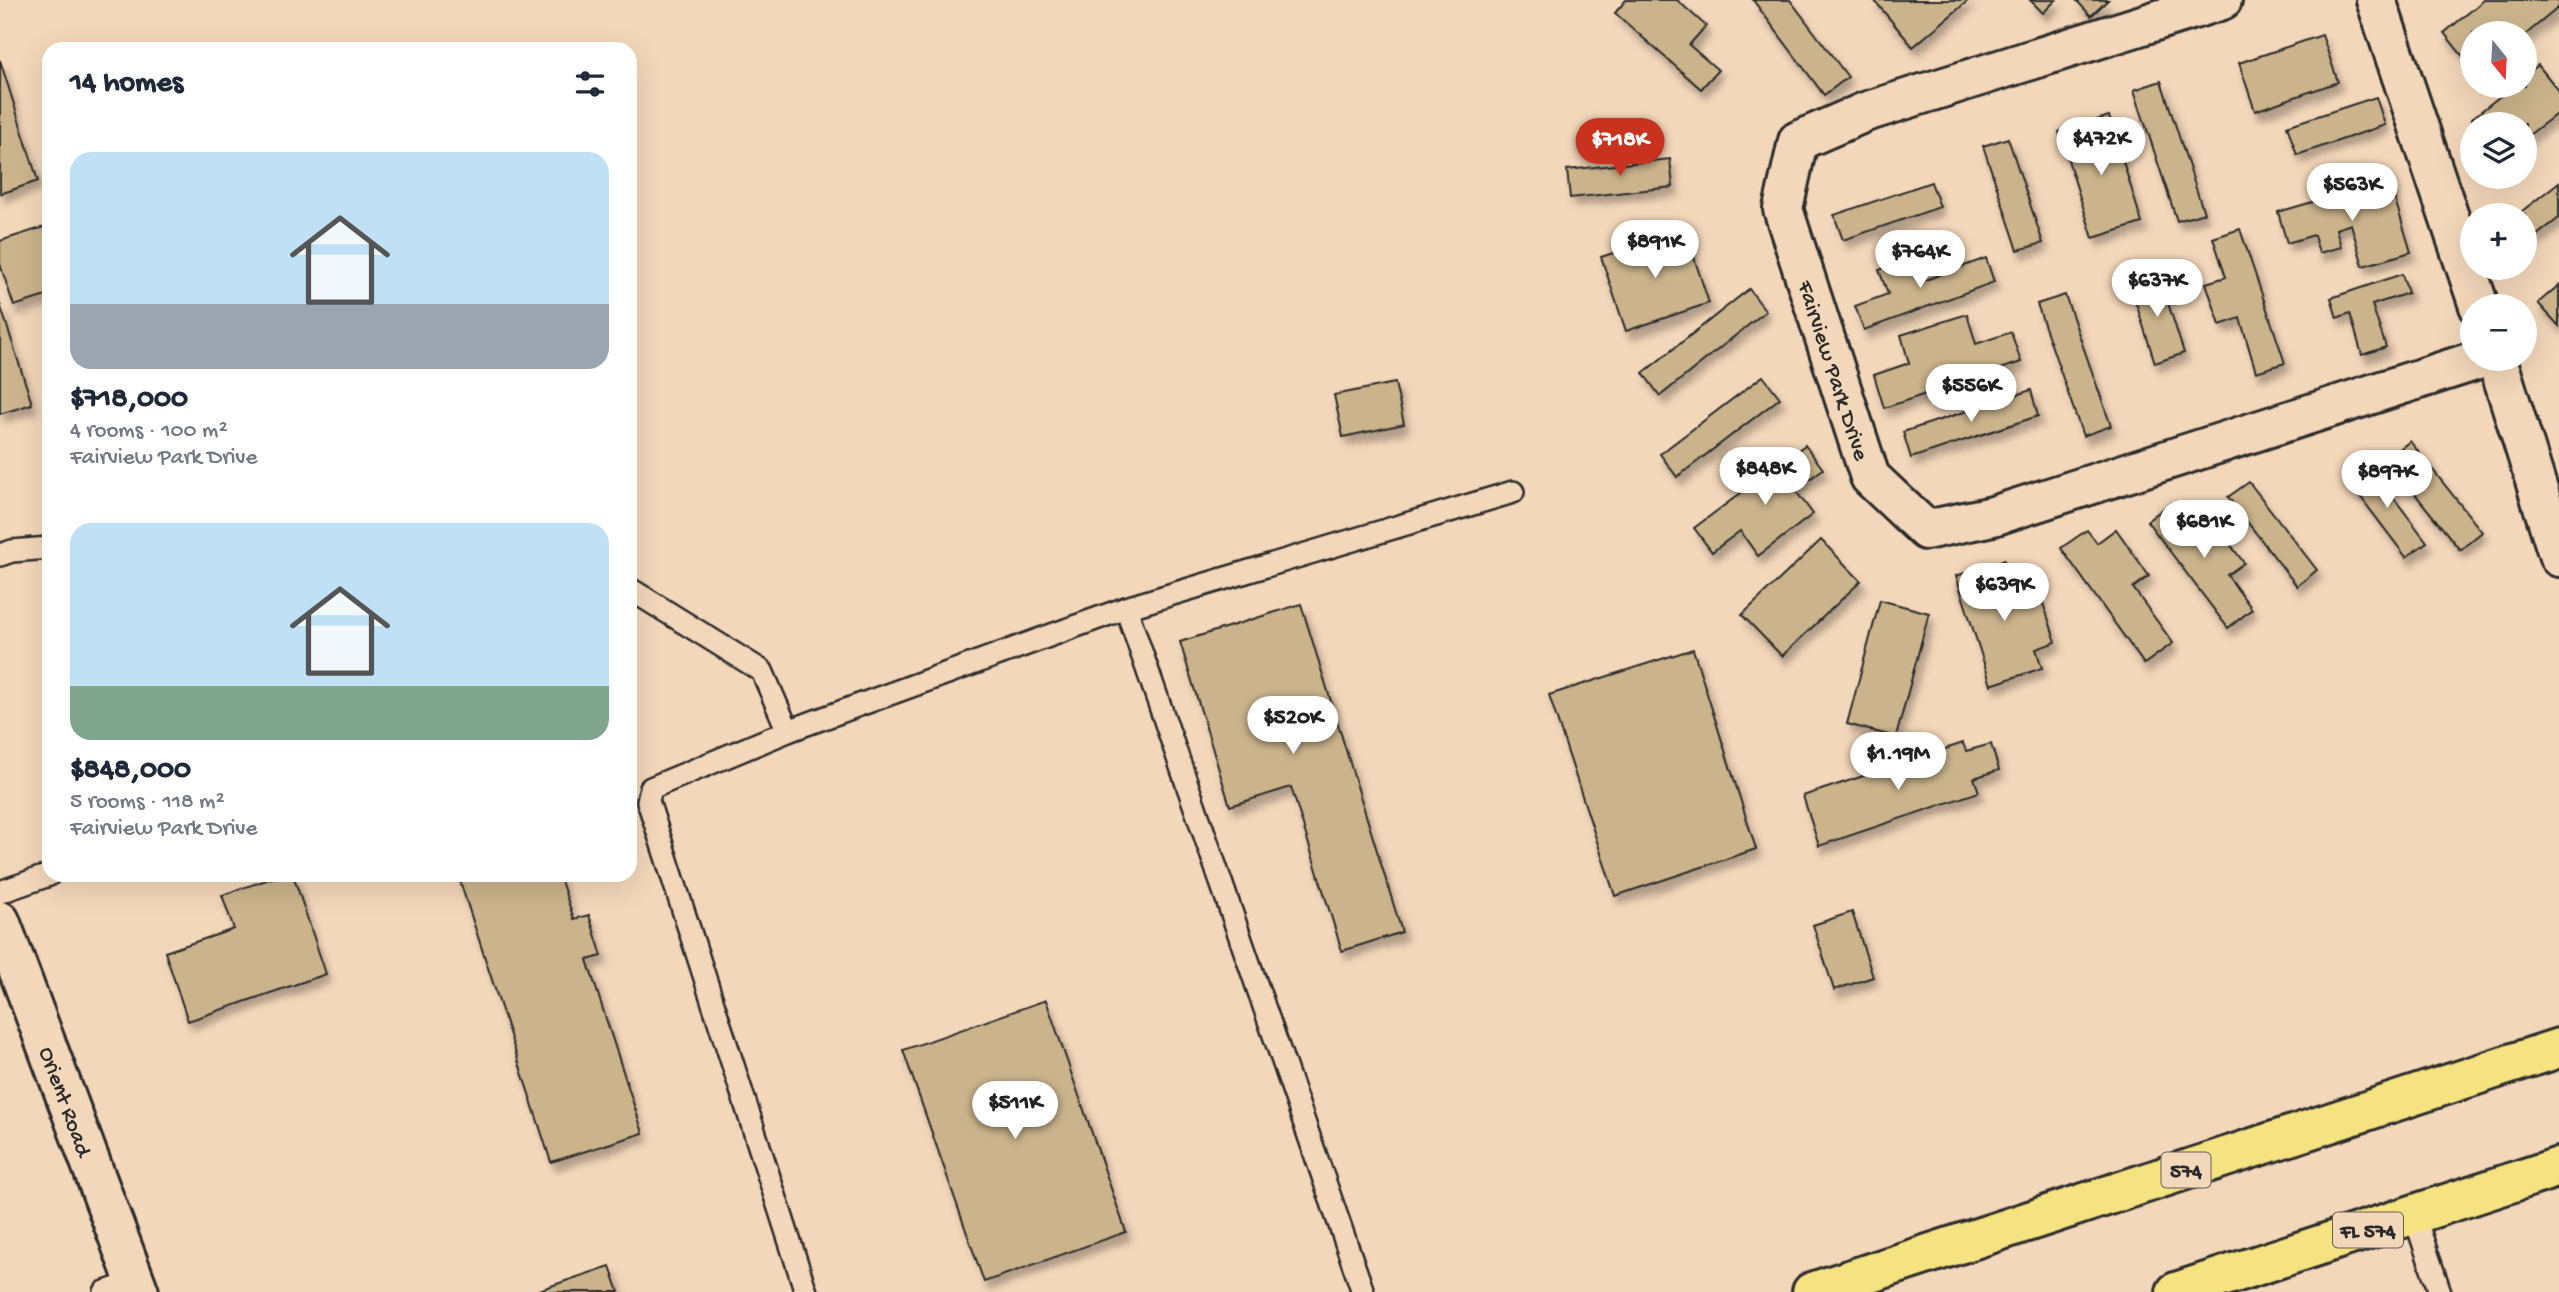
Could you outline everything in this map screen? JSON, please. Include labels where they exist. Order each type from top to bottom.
[{"type":"main road","name":"574","points":[[1812,1292],[2559,1048]]},
{"type":"main road","name":"FL 574","points":[[2176,1292],[2215,1286],[2559,1167]]},
{"type":"street","name":"Fairview Park Drive","points":[[2222,0],[1865,112],[1798,141],[1783,209],[1870,477],[1926,530],[1993,516],[2460,366]]},
{"type":"street","points":[[2376,0],[2475,294]]},
{"type":"street","points":[[2501,371],[2559,557]]},
{"type":"street","name":"Orient Road","points":[[0,920],[129,1290]]},
{"type":"lane","points":[[806,1292],[648,801],[651,788],[788,732],[1126,608],[1513,492]]},
{"type":"lane","points":[[0,555],[12,551],[42,549]]},
{"type":"lane","points":[[637,593],[762,671],[788,732]]},
{"type":"lane","points":[[1126,608],[1363,1292]]},
{"type":"lane","points":[[0,892],[42,877]]},
{"type":"lane","points":[[2414,1215],[2440,1292]]},
{"type":"building","points":[[1626,0],[1677,0],[1706,26],[1689,45],[1718,70],[1701,89],[1615,13]]},
{"type":"building","points":[[1753,0],[1790,0],[1848,77],[1824,95]]},
{"type":"building","points":[[1874,0],[1969,0],[1913,47]]},
{"type":"building","points":[[2030,0],[2056,0],[2043,13]]},
{"type":"building","points":[[2076,0],[2108,0],[2091,16]]},
{"type":"building","points":[[2484,0],[2559,0],[2559,7],[2538,24],[2538,21],[2460,21],[2460,53],[2444,33]]},
{"type":"building","points":[[2322,35],[2338,82],[2255,111],[2239,63]]},
{"type":"building","points":[[0,60],[38,181],[0,194]]},
{"type":"building","points":[[2538,65],[2559,91],[2559,112],[2537,129],[2537,112],[2480,112],[2498,98],[2538,98]]},
{"type":"building","points":[[2161,81],[2204,213],[2177,221],[2134,90]]},
{"type":"building","points":[[2376,97],[2385,125],[2297,155],[2287,126]]},
{"type":"building","points":[[2109,116],[2142,223],[2093,238],[2059,132]]},
{"type":"building","points":[[2008,138],[2043,243],[2018,250],[1983,146]]},
{"type":"building","points":[[1670,159],[1673,187],[1570,198],[1567,170]]},
{"type":"building","points":[[2389,180],[2411,252],[2363,266],[2351,224],[2336,229],[2341,247],[2319,253],[2314,235],[2287,243],[2278,212]]},
{"type":"building","points":[[1931,182],[1940,207],[1843,240],[1834,215]]},
{"type":"building","points":[[2559,182],[2559,218],[2537,235],[2537,203],[2532,203]]},
{"type":"building","points":[[42,228],[42,297],[14,306],[0,264],[0,241]]},
{"type":"building","points":[[2240,229],[2285,363],[2256,372],[2240,318],[2220,325],[2206,283],[2226,277],[2213,238]]},
{"type":"building","points":[[1685,230],[1709,303],[1626,331],[1601,257]]},
{"type":"building","points":[[1912,258],[1920,282],[1986,258],[1994,282],[1864,330],[1855,306],[1888,294],[1879,270]]},
{"type":"building","points":[[2402,274],[2408,293],[2372,305],[2386,347],[2362,355],[2350,313],[2337,318],[2331,298]]},
{"type":"building","points":[[2159,275],[2184,353],[2155,363],[2130,284]]},
{"type":"building","points":[[2559,285],[2559,326],[2538,303]]},
{"type":"building","points":[[1749,289],[1766,311],[1660,396],[1643,373]]},
{"type":"building","points":[[2065,295],[2111,426],[2083,436],[2037,304]]},
{"type":"building","points":[[0,304],[32,404],[0,414]]},
{"type":"building","points":[[1967,314],[1976,344],[2011,332],[2021,362],[1884,408],[1874,375],[1909,363],[1901,335]]},
{"type":"building","points":[[1763,376],[1780,398],[1677,477],[1660,454]]},
{"type":"building","points":[[1395,383],[1404,424],[1343,437],[1334,395]]},
{"type":"building","points":[[2031,390],[2038,416],[1911,458],[1903,432]]},
{"type":"building","points":[[2410,441],[2482,532],[2460,550],[2387,459]]},
{"type":"building","points":[[1805,445],[1823,469],[1795,490],[1813,514],[1758,556],[1740,531],[1712,552],[1694,528]]},
{"type":"building","points":[[2368,464],[2427,542],[2406,557],[2347,479]]},
{"type":"building","points":[[2249,482],[2317,570],[2297,586],[2228,497]]},
{"type":"building","points":[[2171,503],[2188,525],[2206,512],[2244,563],[2227,575],[2252,609],[2228,628],[2147,521]]},
{"type":"building","points":[[2116,529],[2149,576],[2133,588],[2173,643],[2144,664],[2061,548],[2087,530],[2097,543]]},
{"type":"building","points":[[1821,540],[1861,581],[1782,656],[1742,615]]},
{"type":"building","points":[[2004,560],[2021,608],[2042,600],[2056,642],[2036,649],[2042,668],[1991,685],[1956,576]]},
{"type":"building","points":[[1880,600],[1929,613],[1896,737],[1847,724]]},
{"type":"building","points":[[1301,604],[1402,932],[1342,951],[1291,787],[1230,806],[1180,642]]},
{"type":"building","points":[[1693,649],[1756,849],[1615,896],[1549,695]]},
{"type":"building","points":[[1963,743],[1966,751],[1991,744],[1999,770],[1974,778],[1979,792],[1819,846],[1803,796]]},
{"type":"building","points":[[260,882],[295,882],[326,974],[188,1021],[165,952],[234,929],[222,895]]},
{"type":"building","points":[[460,882],[561,882],[574,919],[589,915],[602,956],[587,960],[643,1133],[551,1162]]},
{"type":"building","points":[[1852,912],[1873,977],[1834,990],[1813,925]]},
{"type":"building","points":[[1046,1000],[1126,1232],[984,1282],[903,1050]]},
{"type":"building","points":[[610,1266],[619,1292],[533,1292]]}]
